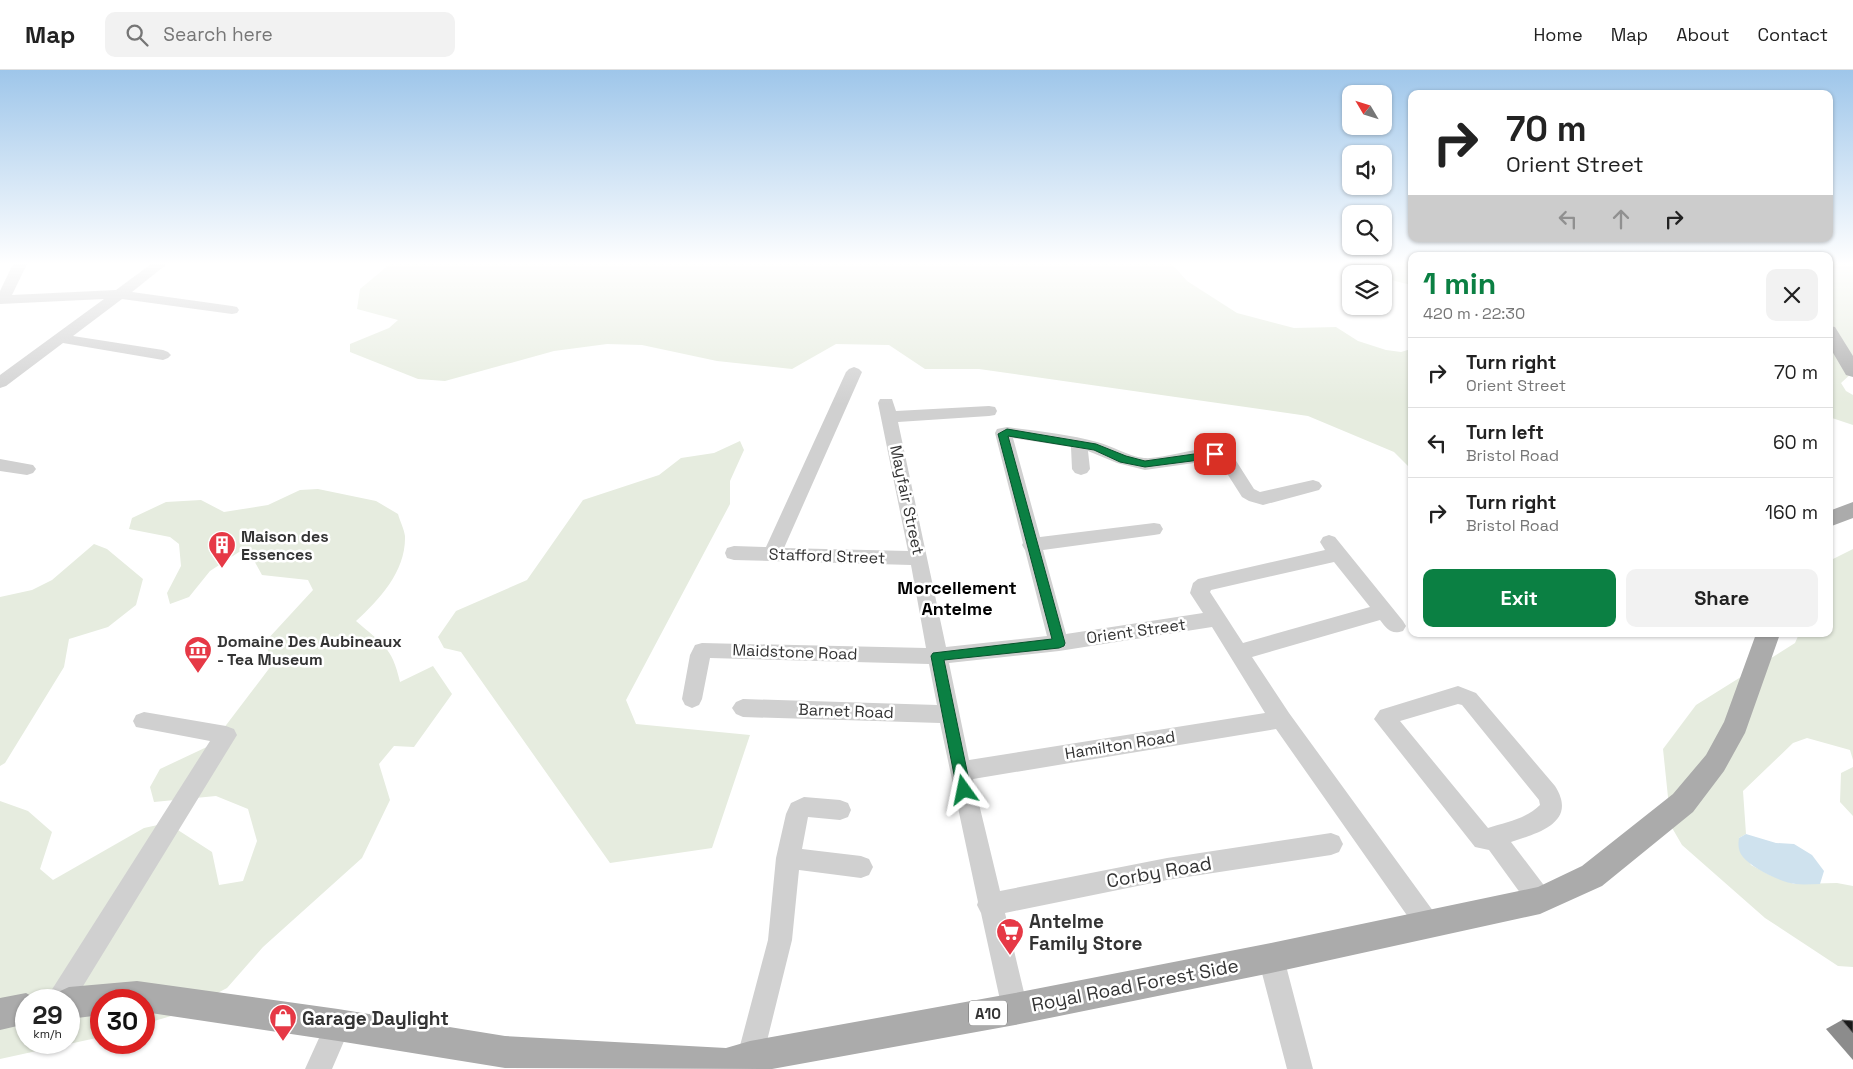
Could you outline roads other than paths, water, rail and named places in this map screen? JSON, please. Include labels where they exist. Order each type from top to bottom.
[{"type":"main road","points":[[1833,338],[1853,372]]},
{"type":"main road","name":"Royal Road Forest Side","points":[[80,1001],[137,996],[338,1025],[502,1061],[740,1065],[1015,1008],[1271,958],[1540,900],[1592,876],[1683,803],[1715,763],[1736,725],[1767,637]]},
{"type":"main road","points":[[0,1014],[15,1011]]},
{"type":"street","points":[[0,383],[96,311]]},
{"type":"street","points":[[59,338],[163,355]]},
{"type":"street","points":[[772,554],[854,372]]},
{"type":"street","points":[[888,410],[989,411]]},
{"type":"street","name":"Mayfair Street","points":[[888,410],[960,771],[989,905],[1015,1008]]},
{"type":"street","points":[[1059,643],[1031,545],[1003,434],[1007,432],[1079,443],[1096,447],[1123,459],[1145,464],[1215,454],[1227,460],[1248,493],[1263,499],[1312,486]]},
{"type":"street","points":[[1079,443],[1081,469]]},
{"type":"street","points":[[0,465],[27,469]]},
{"type":"street","points":[[1031,545],[1088,531],[1154,529]]},
{"type":"street","points":[[1238,653],[1390,619],[1334,548],[1205,584],[1200,588],[1200,593],[1216,619],[1238,653],[1281,719],[1427,923]]},
{"type":"street","name":"Stafford Street","points":[[734,553],[919,558]]},
{"type":"street","name":"Orient Street","points":[[937,656],[1059,643],[1216,619]]},
{"type":"street","name":"Maidstone Road","points":[[692,699],[702,651],[937,656]]},
{"type":"street","points":[[1458,694],[1469,699],[1548,793],[1552,804],[1550,814],[1542,820],[1493,837],[1487,840],[1479,836],[1387,724],[1385,719],[1387,716],[1458,694]]},
{"type":"street","name":"Barnet Road","points":[[743,708],[949,714]]},
{"type":"street","name":"Hamilton Road","points":[[960,771],[1281,719]]},
{"type":"street","points":[[67,989],[226,735],[144,721]]},
{"type":"street","points":[[740,1065],[780,940],[788,858],[799,810],[804,808],[840,810]]},
{"type":"street","points":[[1493,837],[1540,900]]},
{"type":"street","name":"Corby Road","points":[[989,905],[1168,869],[1331,844]]},
{"type":"street","points":[[788,858],[861,867]]},
{"type":"street","points":[[1271,958],[1300,1069]]},
{"type":"street","points":[[318,1069],[338,1025]]},
{"type":"water","points":[[1746,834],[1776,843],[1794,844],[1812,855],[1824,871],[1820,884],[1790,883],[1775,878],[1753,866],[1743,857],[1739,848],[1739,838]]},
{"type":"place","name":"Maison des Essences","points":[[222,569]]},
{"type":"place","name":"Domaine Des Aubineaux - Tea Museum","points":[[198,674]]},
{"type":"place","name":"Antelme Family Store","points":[[1010,956]]},
{"type":"place","name":"Garage Daylight","points":[[283,1042]]},
{"type":"district","name":"Morcellement Antelme","points":[[957,597]]}]
